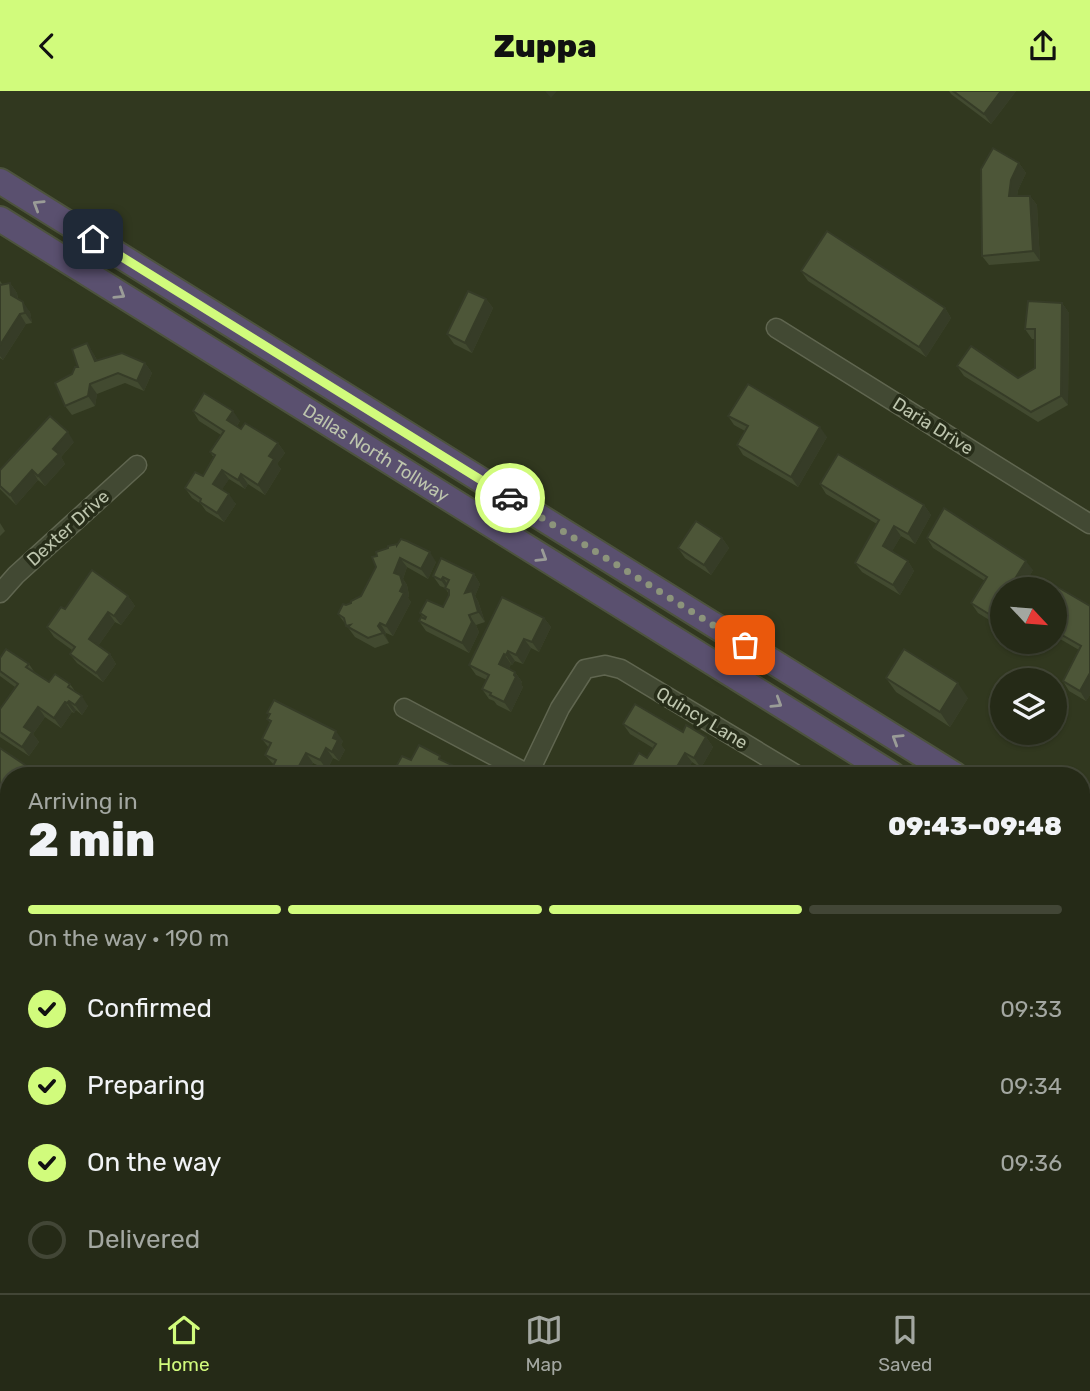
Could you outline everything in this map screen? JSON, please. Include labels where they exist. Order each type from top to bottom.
[{"type":"highway","name":"Dallas North Tollway","points":[[0,181],[942,767]]},
{"type":"highway","name":"Dallas North Tollway","points":[[0,219],[880,767]]},
{"type":"street","name":"Daria Drive","points":[[776,328],[1088,520]]},
{"type":"street","name":"Dexter Drive","points":[[0,593],[16,575],[138,465]]},
{"type":"street","name":"Quincy Lane","points":[[532,767],[560,708],[584,670],[606,665],[621,669],[784,767]]},
{"type":"street","points":[[404,708],[513,767]]},
{"type":"building","points":[[953,91],[1001,91],[984,114]]},
{"type":"building","points":[[993,148],[1019,163],[1011,180],[1009,196],[1030,196],[1033,251],[982,256],[981,169]]},
{"type":"building","points":[[827,231],[945,308],[919,347],[801,271]]},
{"type":"building","points":[[10,283],[11,295],[23,302],[25,313],[20,314],[0,345],[0,285]]},
{"type":"building","points":[[468,291],[486,299],[465,343],[447,334]]},
{"type":"building","points":[[1028,301],[1062,303],[1061,396],[1031,412],[957,366],[971,346],[1018,378],[1035,368],[1035,329],[1025,329]]},
{"type":"building","points":[[87,343],[95,361],[122,353],[145,363],[137,381],[118,373],[90,384],[88,396],[65,406],[55,383],[72,374],[75,367],[78,367],[72,349]]},
{"type":"building","points":[[748,384],[820,427],[791,477],[737,445],[748,426],[728,416]]},
{"type":"building","points":[[204,393],[233,411],[227,420],[241,429],[245,423],[278,443],[269,456],[274,459],[258,485],[241,474],[238,480],[222,470],[213,484],[229,494],[217,513],[185,488],[195,472],[203,476],[215,455],[210,452],[224,431],[193,411]]},
{"type":"building","points":[[50,416],[68,432],[53,449],[59,454],[38,476],[32,470],[10,495],[0,486],[0,470]]},
{"type":"building","points":[[838,454],[924,505],[908,534],[894,526],[883,546],[908,561],[893,585],[855,563],[879,520],[820,484]]},
{"type":"building","points":[[944,508],[1026,561],[1016,577],[990,577],[990,615],[971,603],[987,577],[927,538]]},
{"type":"building","points":[[696,521],[722,538],[704,565],[678,548]]},
{"type":"building","points":[[401,539],[430,552],[421,569],[400,558],[394,573],[400,575],[403,585],[400,591],[404,593],[386,626],[380,623],[378,626],[383,633],[368,638],[348,627],[350,625],[346,626],[344,618],[338,614],[343,604],[351,603],[361,596],[376,567],[372,557],[377,556],[376,552],[397,545]]},
{"type":"building","points":[[441,558],[474,574],[465,593],[472,591],[478,612],[469,615],[472,622],[462,643],[419,621],[421,617],[426,617],[420,613],[427,600],[443,607],[449,595],[449,590],[445,588],[449,580],[433,576]]},
{"type":"building","points":[[92,570],[128,596],[114,616],[108,612],[89,639],[110,654],[96,673],[70,654],[75,647],[47,627],[61,607],[65,609]]},
{"type":"building","points":[[1068,593],[1090,606],[1090,673],[1080,691],[1067,683],[1067,673],[1081,646],[1068,638]]},
{"type":"building","points":[[502,597],[544,618],[532,642],[524,639],[516,655],[508,651],[499,664],[515,672],[516,677],[504,702],[482,689],[489,675],[469,665]]},
{"type":"building","points":[[6,649],[29,664],[26,667],[49,682],[55,674],[82,696],[75,705],[69,701],[65,702],[54,718],[38,707],[24,727],[32,732],[22,747],[0,732],[0,709],[18,684],[0,671],[0,658]]},
{"type":"building","points":[[904,649],[958,683],[940,712],[886,678]]},
{"type":"building","points":[[274,700],[336,731],[333,738],[338,740],[332,752],[326,748],[320,760],[306,753],[299,766],[301,767],[272,767],[276,760],[265,755],[271,743],[262,739],[271,721],[267,719],[270,714],[267,713]]},
{"type":"building","points":[[635,704],[683,732],[686,725],[706,737],[694,758],[685,753],[677,767],[631,767],[639,753],[647,758],[656,744],[623,724]]},
{"type":"building","points":[[419,745],[456,767],[396,767],[402,756],[411,760]]},
{"type":"building","points":[[0,748],[28,767],[0,767]]},
{"type":"way so far","points":[[510,498],[745,645]]},
{"type":"route","points":[[93,239],[510,498]]}]
